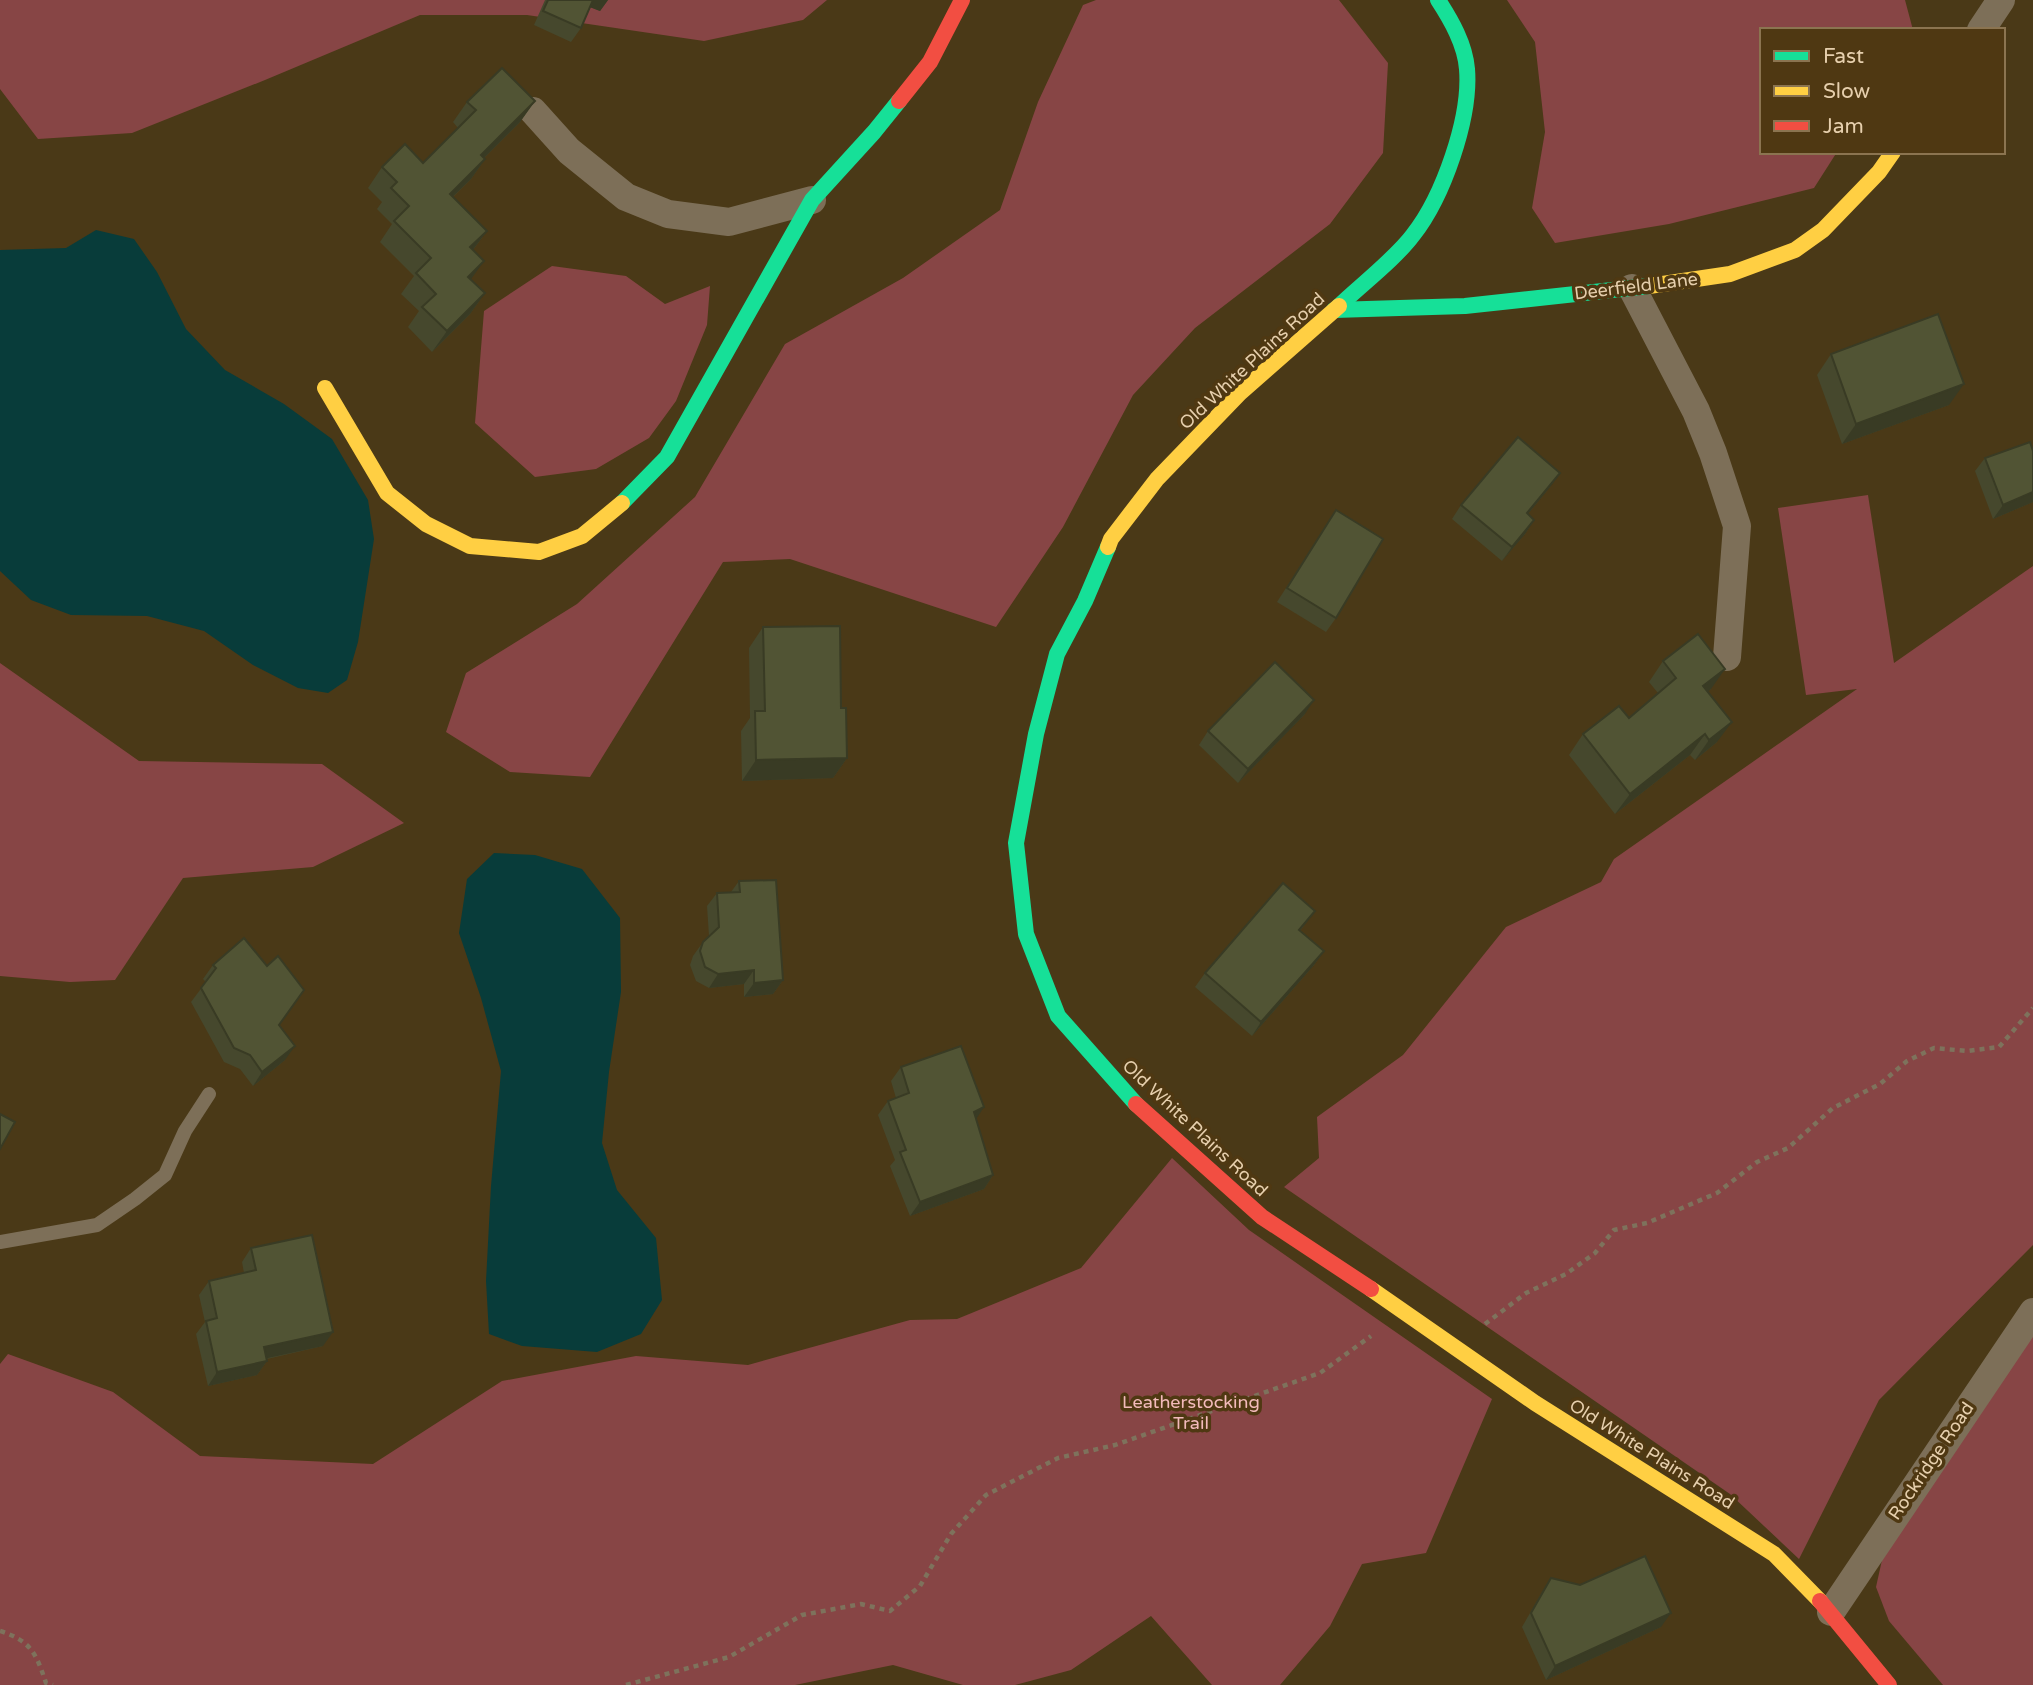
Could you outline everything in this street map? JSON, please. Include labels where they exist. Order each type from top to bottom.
[{"type":"street","points":[[325,388],[387,493],[426,524],[470,546],[539,552],[582,536],[625,500],[667,457],[812,200],[874,132],[930,62],[962,0]]},
{"type":"street","name":"Old White Plains Road","points":[[1438,0],[1455,27],[1467,68],[1463,120],[1436,201],[1412,237],[1231,403],[1157,479],[1111,539],[1085,601],[1057,654],[1037,734],[1016,842],[1026,934],[1058,1016],[1131,1100],[1262,1217],[1535,1403],[1774,1554],[1831,1612],[1887,1684]]},
{"type":"street","points":[[1982,28],[2000,0]]},
{"type":"street","points":[[533,111],[569,151],[626,197],[668,214],[729,222],[812,200]]},
{"type":"street","name":"Deerfield Lane","points":[[1334,310],[1465,306],[1632,288],[1730,274],[1795,250],[1823,230],[1879,172],[1892,154]]},
{"type":"street","points":[[1632,288],[1696,411],[1737,526],[1727,657]]},
{"type":"street","name":"Rockridge Road","points":[[1831,1612],[2033,1312]]},
{"type":"lane","points":[[0,1242],[97,1225],[116,1212],[165,1175],[185,1131],[209,1094]]},
{"type":"path","points":[[1479,1328],[1526,1293],[1566,1274],[1595,1253],[1614,1230],[1647,1223],[1717,1194],[1756,1162],[1788,1148],[1833,1108],[1880,1084],[1907,1061],[1934,1048],[1967,1051],[1999,1047],[2033,1008]]},
{"type":"path","points":[[626,1685],[729,1657],[802,1615],[860,1604],[890,1611],[920,1586],[951,1534],[986,1495],[1058,1458],[1115,1445],[1321,1373],[1380,1329]]},
{"type":"path","points":[[0,1631],[19,1637],[36,1654],[46,1683],[53,1685]]},
{"type":"green space","points":[[0,0],[827,0],[803,20],[704,41],[527,15],[420,15],[132,133],[38,139],[0,89]]},
{"type":"green space","points":[[1096,0],[1339,0],[1388,63],[1383,153],[1330,224],[1195,328],[1133,395],[1063,527],[996,627],[790,559],[723,562],[590,777],[510,772],[446,732],[466,673],[577,604],[695,497],[785,344],[903,278],[1000,210],[1038,102],[1083,5]]},
{"type":"green space","points":[[1507,0],[1905,0],[1912,28],[1760,28],[1760,154],[1836,154],[1814,188],[1669,224],[1555,243],[1532,208],[1545,132],[1535,42]]},
{"type":"green space","points":[[552,266],[626,276],[665,304],[710,286],[707,325],[676,401],[649,438],[596,469],[535,477],[475,423],[484,311]]},
{"type":"green space","points":[[1868,495],[1894,663],[2033,566],[2033,1245],[1879,1400],[1799,1559],[1730,1494],[1284,1187],[1319,1158],[1317,1117],[1403,1055],[1506,927],[1601,882],[1614,859],[1857,689],[1806,695],[1778,508]]},
{"type":"green space","points":[[0,663],[139,761],[322,764],[404,823],[313,867],[183,878],[115,980],[70,982],[0,976]]},
{"type":"green space","name":"Leatherstocking Trail","points":[[1172,1158],[1249,1230],[1492,1399],[1426,1553],[1362,1564],[1330,1626],[1280,1685],[1212,1685],[1151,1616],[1071,1670],[1015,1685],[963,1685],[893,1665],[795,1685],[0,1685],[0,1364],[8,1354],[113,1392],[200,1456],[373,1464],[502,1381],[636,1356],[748,1365],[910,1320],[957,1319],[1081,1268]]},
{"type":"green space","points":[[2033,1335],[2033,1685],[1943,1685],[1889,1621],[1876,1587],[1884,1551]]},
{"type":"water","points":[[96,230],[134,239],[157,272],[186,329],[225,370],[284,404],[332,439],[368,500],[374,539],[358,642],[347,680],[328,693],[298,688],[253,665],[204,631],[147,616],[71,615],[31,600],[0,571],[0,250],[66,248]]},
{"type":"water","points":[[494,853],[535,855],[582,869],[620,918],[621,992],[602,1143],[617,1190],[656,1238],[662,1300],[641,1334],[597,1352],[522,1346],[489,1334],[486,1281],[501,1071],[481,998],[459,933],[467,879]]},
{"type":"building","points":[[548,0],[593,0],[581,28],[543,11]]},
{"type":"building","points":[[502,68],[535,101],[481,155],[485,159],[450,194],[487,231],[470,247],[484,261],[468,277],[485,293],[447,331],[422,307],[436,294],[416,273],[431,258],[394,221],[409,206],[391,188],[397,182],[382,167],[405,144],[423,163],[476,110],[467,102]]},
{"type":"building","points":[[1938,314],[1964,384],[1856,424],[1831,354]]},
{"type":"building","points":[[1518,437],[1560,473],[1527,513],[1534,520],[1512,547],[1461,505]]},
{"type":"building","points":[[2030,442],[2033,451],[2033,492],[2003,505],[1985,458]]},
{"type":"building","points":[[1336,510],[1383,539],[1336,618],[1287,588]]},
{"type":"building","points":[[840,626],[841,708],[846,708],[847,758],[756,760],[755,711],[765,711],[763,627]]},
{"type":"building","points":[[1698,634],[1725,669],[1703,686],[1732,722],[1709,740],[1705,734],[1630,794],[1583,734],[1619,706],[1629,718],[1676,678],[1663,661]]},
{"type":"building","points":[[1275,662],[1314,700],[1248,769],[1208,731]]},
{"type":"building","points":[[776,880],[783,980],[754,983],[754,970],[718,974],[705,967],[700,951],[703,942],[719,927],[717,893],[740,892],[739,881]]},
{"type":"building","points":[[1283,883],[1315,911],[1299,930],[1324,951],[1261,1022],[1205,973]]},
{"type":"building","points":[[244,938],[267,966],[278,956],[304,990],[279,1025],[295,1046],[262,1072],[250,1055],[234,1048],[201,988],[216,968],[213,965]]},
{"type":"building","points":[[961,1046],[984,1107],[974,1112],[993,1175],[920,1202],[900,1152],[906,1150],[888,1101],[909,1093],[901,1067]]},
{"type":"building","points":[[0,1114],[15,1122],[0,1149]]},
{"type":"building","points":[[312,1235],[333,1332],[264,1347],[267,1361],[217,1372],[206,1321],[217,1318],[209,1281],[256,1270],[251,1248]]},
{"type":"building","points":[[1645,1556],[1671,1613],[1555,1666],[1531,1613],[1551,1578],[1580,1585]]},
{"type":"traffic: fast","points":[[1339,306],[1388,262],[1413,235],[1435,200],[1453,156],[1464,110],[1467,69],[1460,41],[1438,0]]},
{"type":"traffic: fast","points":[[622,503],[667,457],[812,200],[899,101]]},
{"type":"traffic: fast","points":[[1334,310],[1465,306],[1649,286]]},
{"type":"traffic: fast","points":[[1108,547],[1085,601],[1057,654],[1036,734],[1016,843],[1026,934],[1058,1016],[1136,1104]]},
{"type":"traffic: slow","points":[[1649,286],[1730,274],[1795,250],[1823,230],[1879,172],[1892,154]]},
{"type":"traffic: slow","points":[[1108,547],[1111,539],[1157,479],[1240,393],[1339,306]]},
{"type":"traffic: slow","points":[[325,388],[387,493],[426,524],[470,546],[539,552],[582,536],[622,503]]},
{"type":"traffic: slow","points":[[1371,1289],[1535,1403],[1774,1554],[1820,1601]]},
{"type":"traffic: jam","points":[[899,101],[930,62],[962,0]]},
{"type":"traffic: jam","points":[[1136,1104],[1262,1217],[1371,1289]]},
{"type":"traffic: jam","points":[[1820,1601],[1889,1685]]}]
